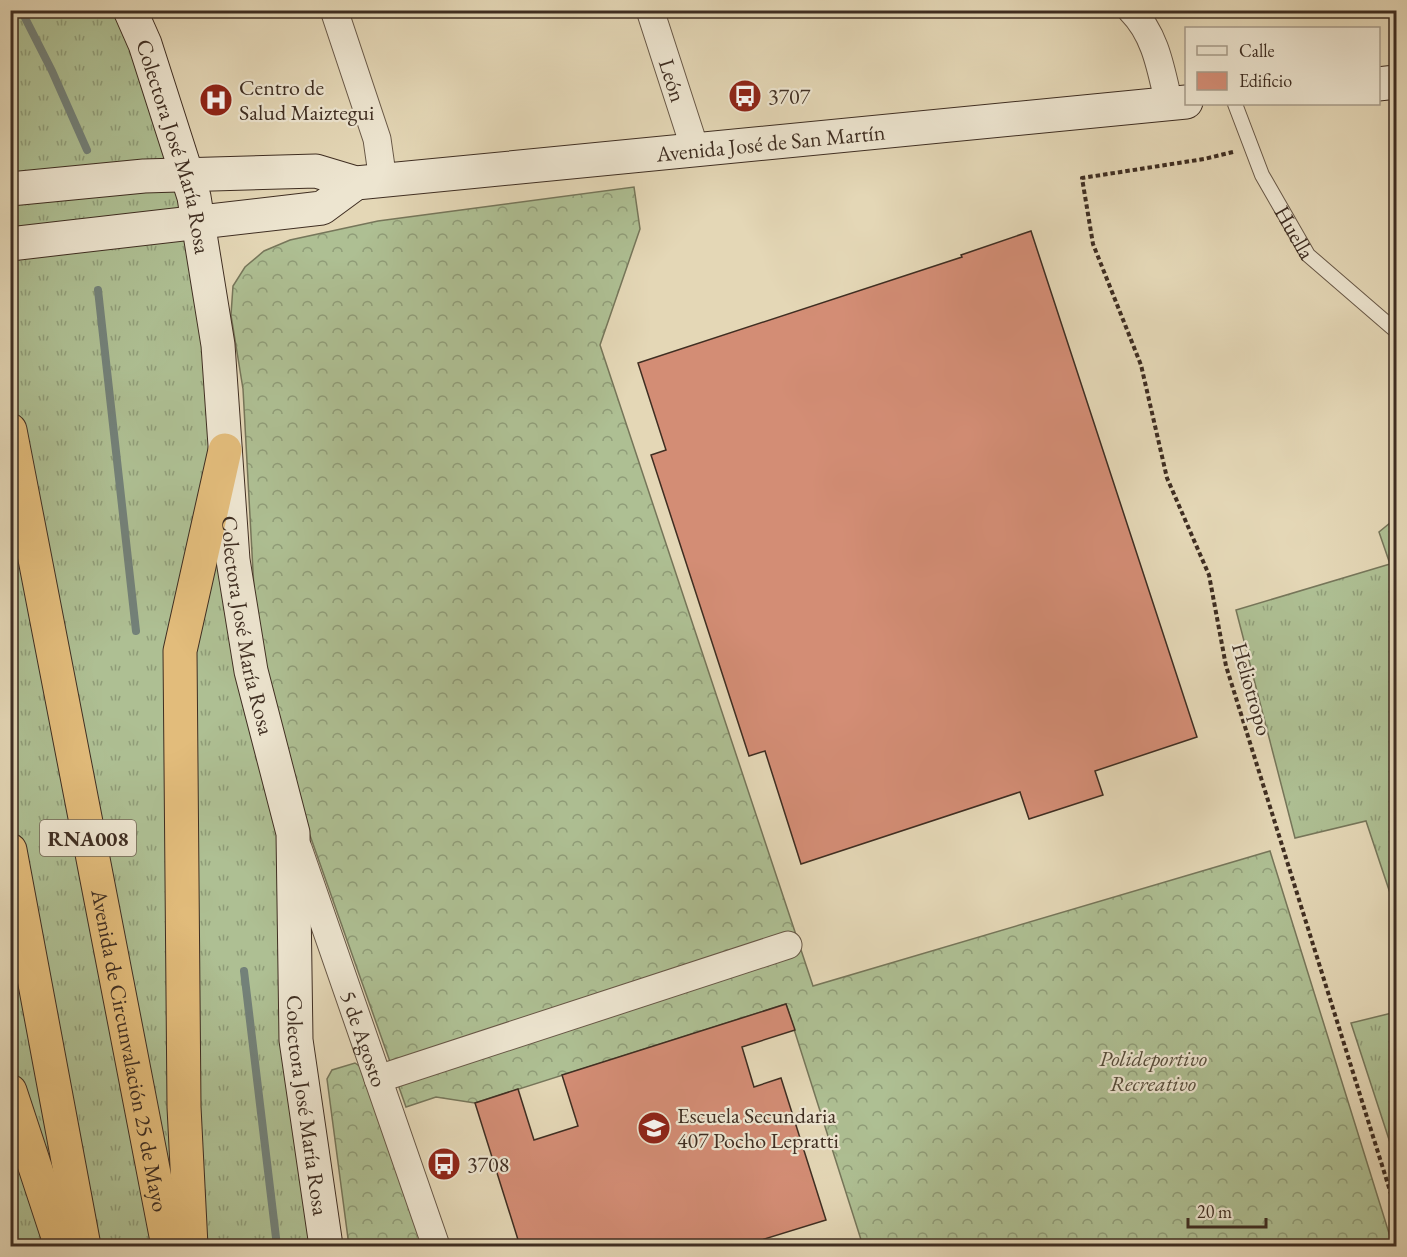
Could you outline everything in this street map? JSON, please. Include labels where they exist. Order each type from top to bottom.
[{"type":"highway","name":"Avenida de Circunvalación 25 de Mayo","points":[[10,430],[168,1246]]},
{"type":"highway","points":[[191,1246],[184,1107],[180,651],[225,450]]},
{"type":"highway","name":"RNA008","points":[[10,850],[84,1246]]},
{"type":"highway","points":[[10,1091],[61,1246]]},
{"type":"main road","name":"Colectora José María Rosa","points":[[130,10],[145,44],[188,175],[218,345],[233,560],[250,671],[293,833],[296,1040],[327,1246]]},
{"type":"main road","points":[[1380,84],[1396,82]]},
{"type":"main road","name":"Avenida José de San Martín","points":[[10,189],[144,176],[316,171],[369,182],[1178,103]]},
{"type":"main road","points":[[10,244],[322,208],[369,182]]},
{"type":"street","points":[[334,10],[377,139],[369,182]]},
{"type":"street","name":"León","points":[[650,10],[695,149]]},
{"type":"street","points":[[1131,10],[1144,24],[1178,103]]},
{"type":"street","name":"5 de Agosto","points":[[293,833],[436,1246]]},
{"type":"street","points":[[378,1079],[788,945]]},
{"type":"lane","name":"Huella","points":[[1235,105],[1262,175],[1308,255],[1396,331]]},
{"type":"path","name":"Heliotropo","points":[[1252,148],[1204,159],[1082,178],[1093,244],[1141,365],[1167,478],[1209,575],[1226,666],[1396,1210]]},
{"type":"green space","points":[[10,11],[130,11],[188,175],[272,758],[326,1246],[11,1246]]},
{"type":"green space","name":"Polideportivo Recreativo","points":[[634,187],[640,229],[600,345],[813,986],[1270,851],[1393,1246],[863,1246],[786,1004],[475,1103],[436,1097],[406,1107],[295,793],[256,626],[243,389],[231,315],[233,286],[245,267],[264,251],[290,240],[378,221]]},
{"type":"green space","points":[[1396,518],[1396,911],[1366,821],[1295,838],[1236,610],[1390,564],[1379,532]]},
{"type":"green space","points":[[1396,1012],[1396,1161],[1351,1023]]},
{"type":"green space","points":[[355,1063],[365,1070],[428,1246],[349,1246],[327,1079],[332,1070]]},
{"type":"building","points":[[1031,231],[1197,737],[1095,771],[1103,795],[1029,819],[1020,792],[801,864],[765,751],[749,756],[651,455],[666,450],[638,363],[962,257],[961,255]]},
{"type":"building","name":"Escuela Secundaria 407 Pocho Lepratti","points":[[786,1004],[795,1030],[742,1047],[754,1087],[781,1078],[826,1220],[742,1246],[520,1246],[475,1103],[518,1089],[534,1140],[578,1126],[562,1075]]},
{"type":"waterway","points":[[21,10],[52,71],[87,150]]},
{"type":"waterway","points":[[98,290],[136,631]]},
{"type":"waterway","points":[[244,971],[277,1246]]},
{"type":"place","name":"3707","points":[[745,96]]},
{"type":"place","name":"Centro de Salud Maiztegui","points":[[216,100]]},
{"type":"place","name":"Escuela Secundaria 407 Pocho Lepratti","points":[[654,1128]]},
{"type":"place","name":"3708","points":[[444,1164]]}]
